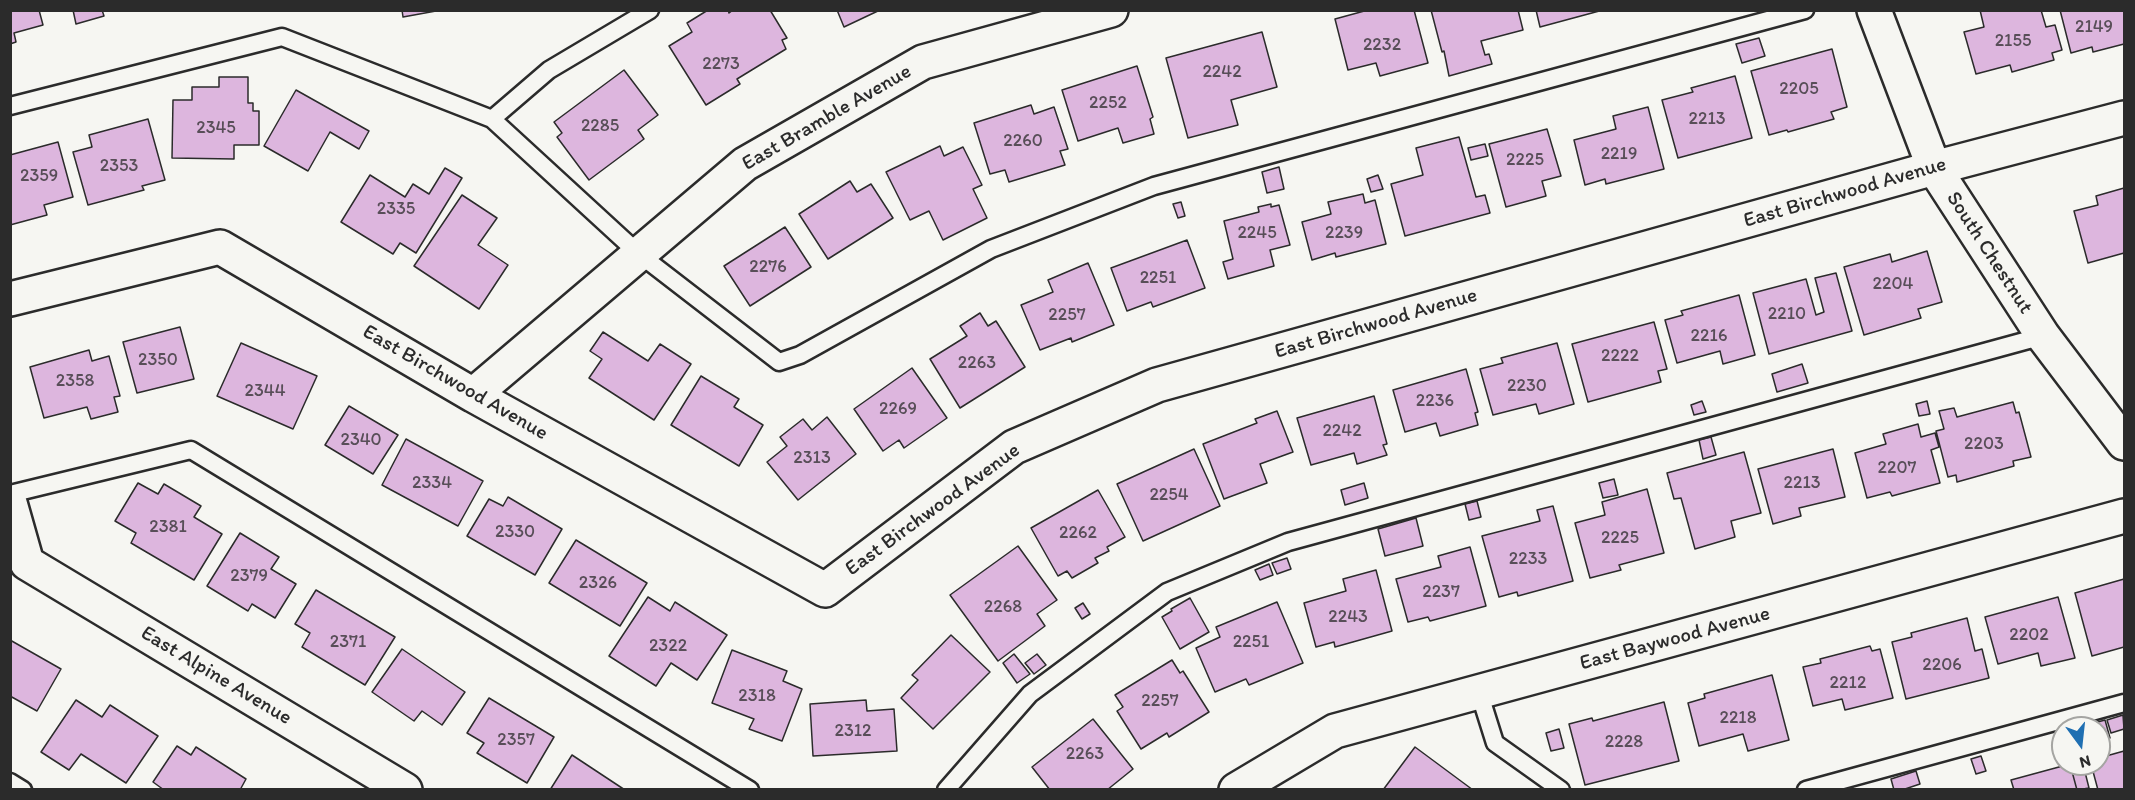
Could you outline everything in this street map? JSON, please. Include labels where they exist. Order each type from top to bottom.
[{"type":"street","name":"East Bramble Avenue","points":[[473,395],[745,164],[923,62],[1111,10]]},
{"type":"street","name":"South Chestnut","points":[[1874,10],[1934,168],[2043,336],[2124,443]]},
{"type":"street","name":"East Birchwood Avenue","points":[[10,299],[220,247],[473,395],[825,590],[1014,447],[1157,385],[1934,168],[2124,118]]},
{"type":"street","name":"East Alpine Avenue","points":[[10,503],[27,563],[405,789]]},
{"type":"street","name":"East Baywood Avenue","points":[[1236,789],[1335,731],[2124,516]]},
{"type":"lane","points":[[492,119],[549,70],[650,10]]},
{"type":"lane","points":[[10,106],[282,37],[492,119],[639,254],[779,362],[800,354],[991,249],[1155,186],[1805,10]]},
{"type":"lane","points":[[946,789],[1030,694],[1167,592],[1288,542],[2043,336]]},
{"type":"lane","points":[[10,494],[191,450],[750,789]]},
{"type":"lane","points":[[1479,692],[1495,743],[1562,789]]},
{"type":"lane","points":[[1806,789],[2124,703]]},
{"type":"lane","points":[[10,782],[23,789]]},
{"type":"building","points":[[10,10],[39,10],[43,25],[14,33],[16,42],[10,44]]},
{"type":"building","points":[[73,10],[102,10],[104,16],[76,24]]},
{"type":"building","points":[[402,10],[436,10],[436,11],[403,17]]},
{"type":"building","points":[[708,10],[728,10],[729,13],[733,10],[770,10],[787,38],[782,40],[786,49],[737,79],[740,84],[706,105],[669,46],[692,32],[687,23]]},
{"type":"building","points":[[837,10],[880,10],[844,27]]},
{"type":"building","points":[[1368,10],[1414,10],[1428,63],[1380,76],[1376,63],[1348,70],[1335,19]]},
{"type":"building","points":[[1431,10],[1518,10],[1523,30],[1481,41],[1485,55],[1489,54],[1492,64],[1449,76]]},
{"type":"building","points":[[1536,10],[1603,10],[1540,27]]},
{"type":"building","points":[[1980,10],[2041,10],[2046,27],[2055,25],[2062,50],[2052,53],[2054,60],[2012,72],[2010,65],[1976,74],[1964,32],[1984,27]]},
{"type":"building","points":[[2060,10],[2124,10],[2124,44],[2093,52],[2092,47],[2071,53]]},
{"type":"building","points":[[1262,32],[1277,87],[1231,100],[1238,125],[1188,138],[1166,58]]},
{"type":"building","points":[[1759,38],[1765,56],[1742,63],[1736,44]]},
{"type":"building","points":[[1832,49],[1847,107],[1831,112],[1834,119],[1769,135],[1751,71]]},
{"type":"building","points":[[1137,66],[1153,117],[1150,119],[1154,134],[1123,143],[1118,128],[1078,141],[1062,90]]},
{"type":"building","points":[[624,70],[658,115],[638,130],[644,139],[589,180],[557,137],[562,133],[554,122]]},
{"type":"building","points":[[1735,76],[1752,138],[1678,158],[1662,100],[1693,92],[1691,88]]},
{"type":"building","points":[[219,77],[248,77],[248,103],[253,103],[253,111],[259,111],[259,145],[234,145],[234,159],[172,158],[173,100],[192,100],[192,87],[219,87]]},
{"type":"building","points":[[296,90],[369,131],[359,149],[330,132],[308,171],[264,146]]},
{"type":"building","points":[[1031,105],[1034,114],[1054,107],[1068,149],[1060,151],[1065,165],[1009,182],[1005,170],[990,174],[974,123]]},
{"type":"building","points":[[1648,107],[1664,169],[1606,184],[1605,179],[1585,185],[1574,140],[1616,129],[1613,116]]},
{"type":"building","points":[[148,119],[165,180],[142,186],[144,190],[88,205],[73,152],[92,147],[89,135]]},
{"type":"building","points":[[1547,129],[1561,176],[1542,181],[1546,196],[1506,207],[1489,144]]},
{"type":"building","points":[[1459,137],[1476,197],[1485,195],[1490,213],[1405,236],[1391,184],[1423,175],[1416,148]]},
{"type":"building","points":[[58,142],[73,197],[44,205],[47,215],[10,225],[10,155]]},
{"type":"building","points":[[1485,144],[1488,156],[1471,160],[1468,148]]},
{"type":"building","points":[[940,146],[944,156],[963,147],[982,185],[973,189],[987,218],[943,240],[929,211],[910,220],[886,172]]},
{"type":"building","points":[[1279,167],[1284,189],[1267,193],[1262,172]]},
{"type":"building","points":[[445,168],[462,178],[416,253],[400,243],[393,254],[341,222],[370,175],[405,197],[413,184],[429,194]]},
{"type":"building","points":[[1378,175],[1383,189],[1371,192],[1367,179]]},
{"type":"building","points":[[850,181],[857,192],[871,184],[893,218],[828,259],[799,214]]},
{"type":"building","points":[[2124,188],[2124,253],[2088,263],[2074,211],[2098,205],[2096,196]]},
{"type":"building","points":[[1363,194],[1365,203],[1375,200],[1386,244],[1336,257],[1335,253],[1312,260],[1302,222],[1331,214],[1328,202]]},
{"type":"building","points":[[462,195],[497,218],[478,245],[508,265],[479,309],[414,266]]},
{"type":"building","points":[[1181,202],[1185,216],[1178,218],[1173,204]]},
{"type":"building","points":[[1271,204],[1271,207],[1279,205],[1290,245],[1270,250],[1274,266],[1228,279],[1223,262],[1233,259],[1224,221],[1259,212],[1258,207]]},
{"type":"building","points":[[785,227],[811,267],[750,306],[724,266]]},
{"type":"building","points":[[1187,240],[1205,288],[1153,307],[1151,302],[1127,311],[1111,268]]},
{"type":"building","points":[[1927,251],[1942,302],[1918,309],[1921,318],[1864,335],[1844,267],[1890,254],[1892,262]]},
{"type":"building","points":[[1088,263],[1114,325],[1072,342],[1071,338],[1040,350],[1021,305],[1053,292],[1048,280]]},
{"type":"building","points":[[1836,273],[1852,331],[1769,354],[1753,293],[1806,279],[1816,315],[1824,312],[1815,278]]},
{"type":"building","points":[[1739,295],[1755,355],[1723,364],[1720,351],[1677,363],[1665,320],[1683,315],[1681,311]]},
{"type":"building","points":[[980,313],[988,326],[996,321],[1025,367],[960,408],[930,359],[967,336],[960,326]]},
{"type":"building","points":[[1654,322],[1667,369],[1658,371],[1661,382],[1588,402],[1572,344]]},
{"type":"building","points":[[180,327],[194,379],[137,393],[123,342]]},
{"type":"building","points":[[603,332],[648,361],[660,344],[691,364],[654,420],[589,378],[602,359],[590,351]]},
{"type":"building","points":[[241,343],[317,376],[293,429],[217,396]]},
{"type":"building","points":[[1557,343],[1574,404],[1539,414],[1536,404],[1493,415],[1480,369],[1503,363],[1501,358]]},
{"type":"building","points":[[89,350],[92,361],[109,356],[120,396],[114,397],[118,412],[91,419],[87,407],[44,418],[30,367]]},
{"type":"building","points":[[1802,364],[1808,383],[1777,392],[1772,374]]},
{"type":"building","points":[[912,368],[947,418],[904,448],[899,440],[883,451],[854,409]]},
{"type":"building","points":[[1466,369],[1478,412],[1475,413],[1478,425],[1440,436],[1436,423],[1405,432],[1393,390]]},
{"type":"building","points":[[701,376],[739,399],[734,407],[763,425],[739,466],[671,425]]},
{"type":"building","points":[[1374,396],[1387,444],[1383,445],[1387,455],[1357,464],[1354,453],[1311,465],[1297,418]]},
{"type":"building","points":[[1702,401],[1706,412],[1694,415],[1691,405]]},
{"type":"building","points":[[1927,401],[1930,414],[1919,416],[1916,404]]},
{"type":"building","points":[[2013,402],[2016,413],[2019,412],[2031,457],[2013,461],[2014,466],[1957,482],[1956,475],[1948,477],[1936,431],[1944,429],[1939,411],[1954,408],[1957,417]]},
{"type":"building","points":[[349,406],[398,435],[373,474],[325,445]]},
{"type":"building","points":[[1277,411],[1293,452],[1260,464],[1267,483],[1224,499],[1203,444],[1257,423],[1255,419]]},
{"type":"building","points":[[827,417],[856,454],[798,500],[767,462],[787,446],[780,437],[803,419],[812,430]]},
{"type":"building","points":[[1918,424],[1921,437],[1935,433],[1939,447],[1931,450],[1940,483],[1892,496],[1890,492],[1867,498],[1855,453],[1886,444],[1883,434]]},
{"type":"building","points":[[1711,437],[1716,455],[1703,459],[1699,440]]},
{"type":"building","points":[[406,439],[483,481],[458,526],[382,485]]},
{"type":"building","points":[[1194,449],[1220,506],[1143,541],[1117,484]]},
{"type":"building","points":[[1833,449],[1845,497],[1799,508],[1801,516],[1773,524],[1758,469]]},
{"type":"building","points":[[1744,452],[1761,513],[1731,521],[1735,537],[1695,549],[1681,498],[1674,499],[1667,473]]},
{"type":"building","points":[[1614,479],[1618,495],[1603,498],[1599,483]]},
{"type":"building","points":[[138,483],[158,494],[164,484],[201,506],[194,517],[222,534],[194,580],[131,543],[136,533],[115,521]]},
{"type":"building","points":[[1364,483],[1368,498],[1345,505],[1341,490]]},
{"type":"building","points":[[1647,489],[1664,553],[1619,565],[1621,570],[1590,578],[1575,523],[1605,515],[1602,502]]},
{"type":"building","points":[[1098,490],[1125,537],[1107,547],[1109,551],[1095,558],[1098,563],[1072,578],[1067,571],[1058,576],[1031,528]]},
{"type":"building","points":[[508,497],[562,529],[535,575],[467,536],[489,499],[503,506]]},
{"type":"building","points":[[1477,501],[1481,517],[1469,520],[1465,504]]},
{"type":"building","points":[[1553,506],[1573,581],[1518,596],[1517,592],[1499,597],[1482,536],[1540,521],[1537,510]]},
{"type":"building","points":[[1416,518],[1423,546],[1385,556],[1378,529]]},
{"type":"building","points":[[240,533],[279,557],[271,569],[296,584],[275,618],[252,604],[248,611],[207,586]]},
{"type":"building","points":[[576,540],[647,583],[620,626],[549,583]]},
{"type":"building","points":[[1018,546],[1057,600],[1037,614],[1045,626],[998,661],[950,595]]},
{"type":"building","points":[[1470,547],[1486,606],[1430,621],[1428,617],[1408,622],[1396,579],[1441,567],[1438,556]]},
{"type":"building","points":[[1287,558],[1291,569],[1277,574],[1272,563]]},
{"type":"building","points":[[1269,564],[1273,575],[1260,580],[1255,570]]},
{"type":"building","points":[[1376,570],[1392,631],[1335,647],[1334,642],[1316,647],[1304,603],[1346,591],[1343,579]]},
{"type":"building","points":[[2124,579],[2124,647],[2092,656],[2075,593]]},
{"type":"building","points":[[316,590],[395,637],[365,685],[302,647],[310,633],[295,624]]},
{"type":"building","points":[[648,597],[670,611],[675,602],[727,635],[697,680],[671,663],[656,686],[609,656]]},
{"type":"building","points":[[2058,597],[2075,658],[2041,666],[2038,653],[1998,664],[1985,617]]},
{"type":"building","points":[[1190,598],[1209,632],[1180,649],[1162,617]]},
{"type":"building","points":[[1277,602],[1303,663],[1249,685],[1246,679],[1215,692],[1196,648],[1220,637],[1216,627]]},
{"type":"building","points":[[1083,603],[1090,614],[1082,619],[1075,608]]},
{"type":"building","points":[[1967,618],[1975,651],[1982,649],[1989,678],[1906,699],[1892,642],[1912,637],[1911,633]]},
{"type":"building","points":[[951,635],[990,672],[933,729],[901,698],[918,680],[912,675]]},
{"type":"building","points":[[10,640],[61,669],[37,711],[10,696]]},
{"type":"building","points":[[1870,646],[1872,651],[1880,649],[1893,698],[1845,710],[1842,699],[1813,706],[1803,667],[1821,663],[1820,659]]},
{"type":"building","points":[[402,649],[465,692],[442,725],[422,711],[414,721],[372,692]]},
{"type":"building","points":[[732,650],[787,671],[783,681],[802,689],[782,741],[749,729],[754,719],[712,703]]},
{"type":"building","points":[[1014,654],[1030,674],[1017,683],[1003,663]]},
{"type":"building","points":[[1037,654],[1046,665],[1034,674],[1025,663]]},
{"type":"building","points":[[1172,660],[1180,673],[1183,671],[1209,712],[1169,737],[1167,733],[1141,749],[1117,711],[1123,707],[1115,695]]},
{"type":"building","points":[[1772,675],[1789,740],[1748,751],[1743,734],[1699,746],[1688,703],[1705,698],[1704,694]]},
{"type":"building","points":[[489,698],[554,737],[527,783],[477,753],[484,743],[467,733]]},
{"type":"building","points":[[76,700],[102,717],[110,705],[158,736],[126,783],[81,754],[69,770],[41,752]]},
{"type":"building","points":[[866,700],[867,711],[894,709],[897,751],[813,756],[810,704]]},
{"type":"building","points":[[1664,702],[1679,761],[1585,785],[1569,724],[1592,718],[1593,721]]},
{"type":"building","points":[[2123,715],[2124,729],[2111,733],[2111,719]]},
{"type":"building","points":[[1093,719],[1133,769],[1107,790],[1050,790],[1032,767]]},
{"type":"building","points":[[1559,729],[1564,748],[1551,751],[1546,733]]},
{"type":"building","points":[[177,746],[191,755],[196,747],[246,779],[240,790],[164,790],[153,782]]},
{"type":"building","points":[[1415,747],[1473,790],[1383,790]]},
{"type":"building","points":[[2124,751],[2124,790],[2098,790],[2094,776],[2111,776],[2111,755]]},
{"type":"building","points":[[572,755],[625,790],[550,790]]},
{"type":"building","points":[[1981,756],[1986,771],[1976,774],[1971,759]]},
{"type":"building","points":[[2051,769],[2051,776],[2073,776],[2077,790],[2014,790],[2011,780]]},
{"type":"building","points":[[1916,771],[1920,784],[1894,790],[1891,779]]},
{"type":"building","points":[[2073,776],[2086,776],[2089,788],[2077,790]]}]
